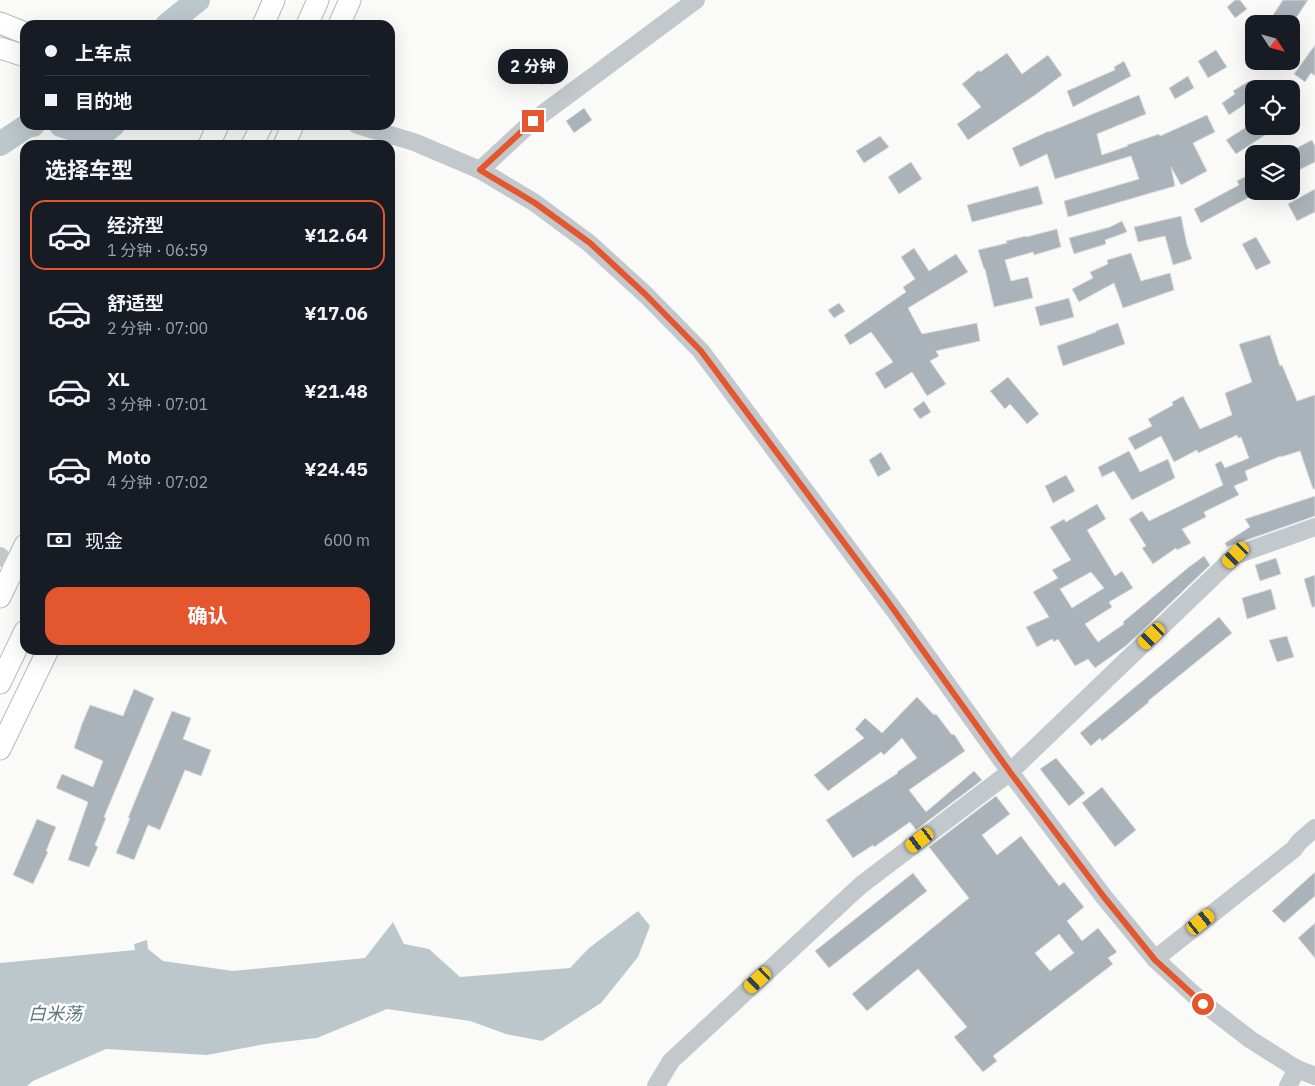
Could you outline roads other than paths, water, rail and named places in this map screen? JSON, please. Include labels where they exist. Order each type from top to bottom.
[{"type":"main road","points":[[265,20],[274,0]]},
{"type":"main road","points":[[309,20],[318,0]]},
{"type":"main road","points":[[340,20],[350,0]]},
{"type":"main road","points":[[0,23],[20,31]]},
{"type":"main road","points":[[0,48],[20,54]]},
{"type":"main road","points":[[0,597],[20,555]]},
{"type":"main road","points":[[0,683],[20,641]]},
{"type":"main road","points":[[0,749],[46,655]]},
{"type":"street","points":[[480,170],[533,121],[696,0]]},
{"type":"street","points":[[374,130],[414,142],[480,170],[535,203],[590,243],[646,295],[701,351],[891,606],[1010,772],[1104,897],[1155,960],[1203,1004],[1237,1030],[1297,1069],[1315,1076]]},
{"type":"street","points":[[656,1086],[671,1061],[860,885],[1010,772],[1236,555],[1315,527]]},
{"type":"street","points":[[1155,960],[1294,848],[1315,828]]},
{"type":"street","points":[[1288,1086],[1297,1069]]},
{"type":"water","name":"白米荡","points":[[638,911],[650,926],[638,957],[601,1003],[542,1041],[506,1034],[470,1021],[387,1009],[317,1038],[265,1044],[207,1055],[106,1049],[33,1081],[27,1086],[0,1086],[0,963],[135,950],[134,944],[147,940],[148,949],[163,961],[233,971],[365,958],[393,922],[404,944],[429,949],[460,977],[570,968],[589,948]]},
{"type":"waterway","points":[[173,20],[198,0]]},
{"type":"waterway","points":[[0,144],[21,130]]},
{"type":"waterway","points":[[77,130],[83,132],[107,130]]}]
